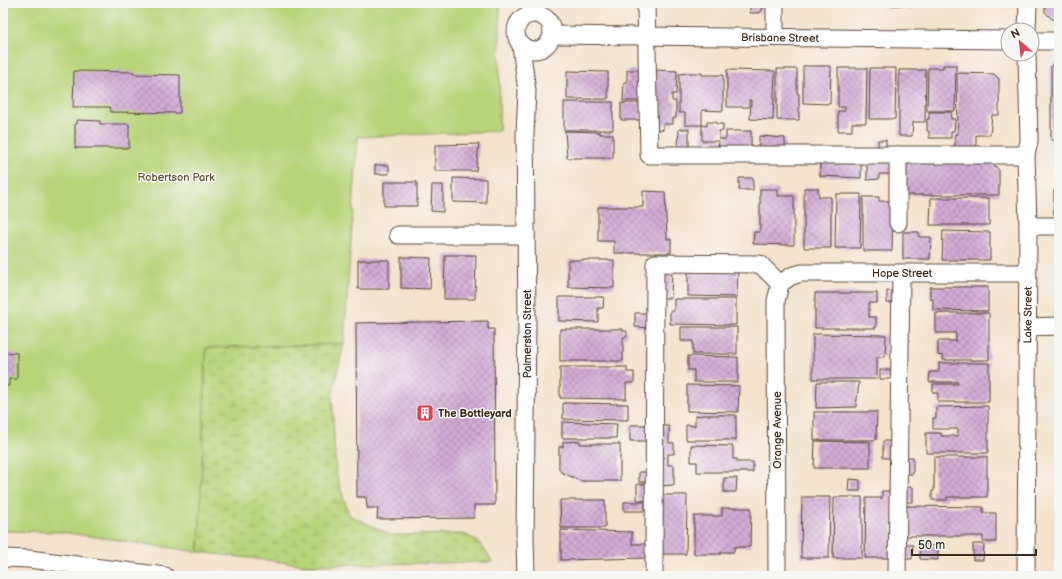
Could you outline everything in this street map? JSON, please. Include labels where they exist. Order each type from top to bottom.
[{"type":"street","points":[[646,3],[649,155],[1026,156]]},
{"type":"street","points":[[775,3],[775,37]]},
{"type":"street","points":[[1027,22],[1028,3]]},
{"type":"street","points":[[532,8],[550,23],[552,35],[547,45],[538,50],[526,49],[521,46],[515,35],[518,22],[528,15],[532,8]]},
{"type":"street","name":"Brisbane Street","points":[[552,35],[1000,40]]},
{"type":"street","points":[[1040,41],[1059,41]]},
{"type":"street","name":"Palmerston Street","points":[[521,46],[527,91],[526,235],[528,315],[525,539],[526,576]]},
{"type":"street","name":"Palmerston Street","points":[[527,91],[538,50]]},
{"type":"street","name":"Lake Street","points":[[1026,576],[1028,226],[1026,156],[1029,141],[1027,62]]},
{"type":"street","points":[[898,155],[898,224]]},
{"type":"street","points":[[1028,226],[1059,226]]},
{"type":"street","points":[[398,234],[526,235]]},
{"type":"street","points":[[654,576],[655,263],[760,264],[780,284]]},
{"type":"street","name":"Hope Street","points":[[780,284],[791,276],[802,273],[1027,273]]},
{"type":"street","points":[[897,576],[902,274]]},
{"type":"street","name":"Orange Avenue","points":[[777,576],[776,301],[780,284]]},
{"type":"street","points":[[1027,327],[1059,326]]},
{"type":"street","points":[[3,558],[36,560],[165,576]]},
{"type":"green space","name":"Robertson Park","points":[[3,3],[500,3],[499,131],[358,137],[344,344],[206,348],[199,552],[62,532],[3,531]]},
{"type":"green space","points":[[344,344],[332,396],[336,474],[349,515],[391,535],[462,534],[477,541],[492,562],[307,565],[199,552],[206,348]]},
{"type":"building","points":[[565,3],[622,3],[622,6],[565,5]]},
{"type":"building","points":[[728,3],[763,3],[763,8],[760,13],[750,13],[750,6],[728,5]]},
{"type":"building","points":[[882,3],[906,3],[906,5],[882,6]]},
{"type":"building","points":[[908,3],[932,3],[932,6],[908,6]]},
{"type":"building","points":[[1045,3],[1059,3],[1059,19],[1052,19],[1045,12]]},
{"type":"building","points":[[1054,63],[1059,63],[1059,140],[1051,140],[1051,66]]},
{"type":"building","points":[[943,65],[956,65],[955,111],[927,111],[928,68],[943,68]]},
{"type":"building","points":[[803,66],[831,66],[830,104],[803,103]]},
{"type":"building","points":[[838,68],[867,68],[866,123],[852,123],[852,131],[838,131],[838,111],[845,111],[845,107],[838,107]]},
{"type":"building","points":[[870,68],[896,68],[895,119],[869,119]]},
{"type":"building","points":[[777,69],[797,69],[799,120],[777,120]]},
{"type":"building","points":[[627,70],[643,70],[643,101],[623,101],[624,82],[627,82]]},
{"type":"building","points":[[653,70],[677,71],[676,94],[672,94],[672,101],[676,101],[676,118],[673,118],[673,124],[663,124],[663,130],[652,130]]},
{"type":"building","points":[[727,70],[775,71],[773,120],[750,119],[751,100],[749,100],[749,107],[727,107]]},
{"type":"building","points":[[899,70],[926,70],[925,122],[913,122],[912,136],[899,136]]},
{"type":"building","points":[[74,71],[134,72],[134,74],[180,75],[180,113],[111,112],[110,107],[73,107]]},
{"type":"building","points":[[567,71],[608,72],[608,99],[567,99]]},
{"type":"building","points":[[957,73],[994,74],[999,79],[999,115],[992,115],[990,135],[976,135],[976,150],[955,150],[955,134],[958,134]]},
{"type":"building","points":[[679,74],[723,75],[723,111],[702,110],[702,125],[685,125],[685,113],[679,113]]},
{"type":"building","points":[[564,102],[613,102],[613,130],[564,130]]},
{"type":"building","points":[[621,103],[641,103],[641,120],[621,120]]},
{"type":"building","points":[[929,112],[952,112],[951,119],[955,119],[954,131],[951,131],[951,138],[929,138],[929,131],[927,131],[927,119],[929,119]]},
{"type":"building","points":[[77,120],[100,121],[100,124],[129,124],[129,148],[75,148],[75,124],[77,124]]},
{"type":"building","points":[[707,122],[723,124],[723,131],[719,131],[719,139],[726,139],[726,131],[751,131],[751,152],[718,149],[719,141],[702,141],[702,125],[707,126]]},
{"type":"building","points":[[679,129],[689,129],[689,149],[678,149]]},
{"type":"building","points":[[565,131],[613,134],[613,158],[567,158]]},
{"type":"building","points":[[759,136],[785,138],[785,150],[759,153]]},
{"type":"building","points":[[878,140],[886,140],[886,149],[878,149]]},
{"type":"building","points":[[1056,141],[1059,141],[1059,188],[1056,188]]},
{"type":"building","points":[[479,144],[476,171],[435,171],[435,145]]},
{"type":"building","points":[[907,160],[990,161],[999,170],[999,195],[900,195],[900,168]]},
{"type":"building","points":[[820,161],[861,161],[861,178],[820,176]]},
{"type":"building","points":[[867,161],[894,161],[894,174],[879,174],[879,179],[867,180]]},
{"type":"building","points":[[375,165],[389,165],[389,174],[375,174]]},
{"type":"building","points":[[453,178],[486,179],[486,203],[453,202]]},
{"type":"building","points":[[739,178],[753,178],[753,190],[739,190]]},
{"type":"building","points":[[384,182],[417,182],[417,206],[384,206]]},
{"type":"building","points":[[432,185],[443,185],[443,212],[431,211]]},
{"type":"building","points":[[804,188],[818,188],[819,197],[831,197],[831,248],[804,248]]},
{"type":"building","points":[[760,189],[778,189],[778,196],[794,196],[794,245],[753,244],[754,232],[760,232]]},
{"type":"building","points":[[1054,190],[1059,190],[1059,214],[1054,214]]},
{"type":"building","points":[[643,191],[665,192],[667,239],[671,239],[671,253],[614,253],[614,241],[598,241],[598,207],[643,207]]},
{"type":"building","points":[[836,194],[861,194],[860,248],[835,248]]},
{"type":"building","points":[[863,197],[879,197],[879,201],[893,201],[892,251],[863,251]]},
{"type":"building","points":[[931,198],[989,198],[989,225],[930,225]]},
{"type":"building","points":[[943,231],[990,232],[990,260],[942,260]]},
{"type":"building","points":[[903,232],[919,232],[919,237],[931,237],[930,259],[903,259]]},
{"type":"building","points":[[1057,239],[1059,239],[1059,264],[1057,264]]},
{"type":"building","points":[[445,255],[476,255],[475,299],[444,299]]},
{"type":"building","points":[[401,257],[431,258],[430,289],[401,288]]},
{"type":"building","points":[[358,260],[389,260],[389,289],[358,289]]},
{"type":"building","points":[[568,260],[614,260],[614,288],[568,287]]},
{"type":"building","points":[[1057,265],[1059,265],[1059,317],[1056,317]]},
{"type":"building","points":[[672,268],[671,298],[659,298],[659,273]]},
{"type":"building","points":[[688,268],[738,269],[737,297],[688,296]]},
{"type":"building","points":[[930,287],[988,287],[988,311],[933,310],[933,299],[930,299]]},
{"type":"building","points":[[887,291],[894,291],[894,303],[887,303]]},
{"type":"building","points":[[815,293],[877,293],[877,303],[869,303],[869,317],[876,317],[876,328],[815,328]]},
{"type":"building","points":[[559,297],[604,297],[603,308],[598,308],[598,322],[559,321]]},
{"type":"building","points":[[674,299],[736,299],[736,325],[670,324],[670,311],[674,311]]},
{"type":"building","points":[[635,313],[651,313],[651,328],[635,327]]},
{"type":"building","points":[[936,313],[989,313],[989,360],[943,360],[943,356],[938,355],[938,341],[956,341],[956,333],[936,333]]},
{"type":"building","name":"The Bottleyard","points":[[488,321],[488,329],[494,329],[495,505],[474,505],[474,518],[377,519],[378,508],[367,508],[366,497],[357,497],[356,323]]},
{"type":"building","points":[[681,327],[737,327],[737,354],[693,354],[693,341],[681,341]]},
{"type":"building","points":[[560,329],[623,329],[623,331],[627,331],[627,337],[623,337],[623,361],[560,361]]},
{"type":"building","points":[[813,334],[886,335],[885,357],[877,357],[877,379],[813,379]]},
{"type":"building","points":[[3,352],[17,353],[17,379],[9,379],[9,386],[3,386]]},
{"type":"building","points":[[688,356],[738,357],[738,382],[694,382],[694,370],[688,370]]},
{"type":"building","points":[[939,363],[989,363],[989,402],[938,402],[938,393],[933,393],[933,384],[958,384],[958,382],[929,382],[930,372],[939,372]]},
{"type":"building","points":[[560,367],[627,367],[627,372],[634,372],[634,383],[626,383],[626,399],[560,398]]},
{"type":"building","points":[[880,370],[895,370],[895,379],[880,379]]},
{"type":"building","points":[[817,382],[859,382],[856,407],[816,408]]},
{"type":"building","points":[[687,385],[739,386],[738,412],[687,411]]},
{"type":"building","points":[[563,403],[628,404],[628,420],[563,419]]},
{"type":"building","points":[[988,406],[988,453],[926,453],[926,433],[941,433],[941,436],[958,436],[958,429],[933,429],[933,418],[936,418],[936,407]]},
{"type":"building","points":[[814,412],[877,412],[876,440],[814,440]]},
{"type":"building","points":[[736,415],[736,440],[686,440],[686,425],[695,426],[695,416]]},
{"type":"building","points":[[562,422],[617,424],[616,438],[562,438]]},
{"type":"building","points":[[630,425],[649,425],[648,441],[630,441]]},
{"type":"building","points":[[660,426],[669,426],[669,443],[674,443],[674,454],[668,454],[668,465],[674,465],[674,485],[659,486]]},
{"type":"building","points":[[580,441],[580,444],[620,444],[620,481],[581,481],[561,472],[559,469],[559,447],[563,447],[563,442]]},
{"type":"building","points":[[815,441],[870,442],[870,468],[814,468]]},
{"type":"building","points":[[883,441],[895,441],[895,458],[883,458]]},
{"type":"building","points":[[691,445],[733,446],[733,459],[737,459],[737,462],[753,462],[753,472],[697,472],[697,462],[691,462]]},
{"type":"building","points":[[904,457],[913,457],[913,474],[904,474]]},
{"type":"building","points":[[934,457],[987,457],[987,497],[947,497],[947,500],[932,500],[932,491],[934,491]]},
{"type":"building","points":[[639,472],[648,472],[648,482],[639,482]]},
{"type":"building","points":[[724,478],[737,478],[736,492],[724,492]]},
{"type":"building","points":[[849,479],[860,480],[860,491],[848,491]]},
{"type":"building","points":[[637,484],[649,484],[649,501],[637,500]]},
{"type":"building","points":[[903,487],[913,487],[913,502],[903,502]]},
{"type":"building","points":[[882,491],[893,491],[893,558],[865,558],[866,498],[882,498]]},
{"type":"building","points":[[660,495],[687,495],[686,554],[659,554]]},
{"type":"building","points":[[802,497],[830,497],[829,558],[801,558]]},
{"type":"building","points":[[834,497],[862,497],[862,558],[833,558]]},
{"type":"building","points":[[560,500],[605,500],[605,528],[561,528]]},
{"type":"building","points":[[624,502],[645,502],[645,511],[624,511]]},
{"type":"building","points":[[903,506],[983,507],[983,513],[996,513],[996,542],[983,542],[983,536],[903,536]]},
{"type":"building","points":[[722,508],[751,508],[750,547],[734,547],[734,552],[721,552],[721,554],[694,554],[694,516],[722,516]]},
{"type":"building","points":[[561,530],[632,532],[632,544],[647,544],[647,558],[561,560]]},
{"type":"building","points":[[973,544],[984,544],[983,560],[973,560]]},
{"type":"building","points":[[903,545],[913,545],[912,559],[903,559]]},
{"type":"building","points":[[920,545],[938,546],[938,560],[920,559]]},
{"type":"place","name":"The Bottleyard","points":[[425,413]]}]
